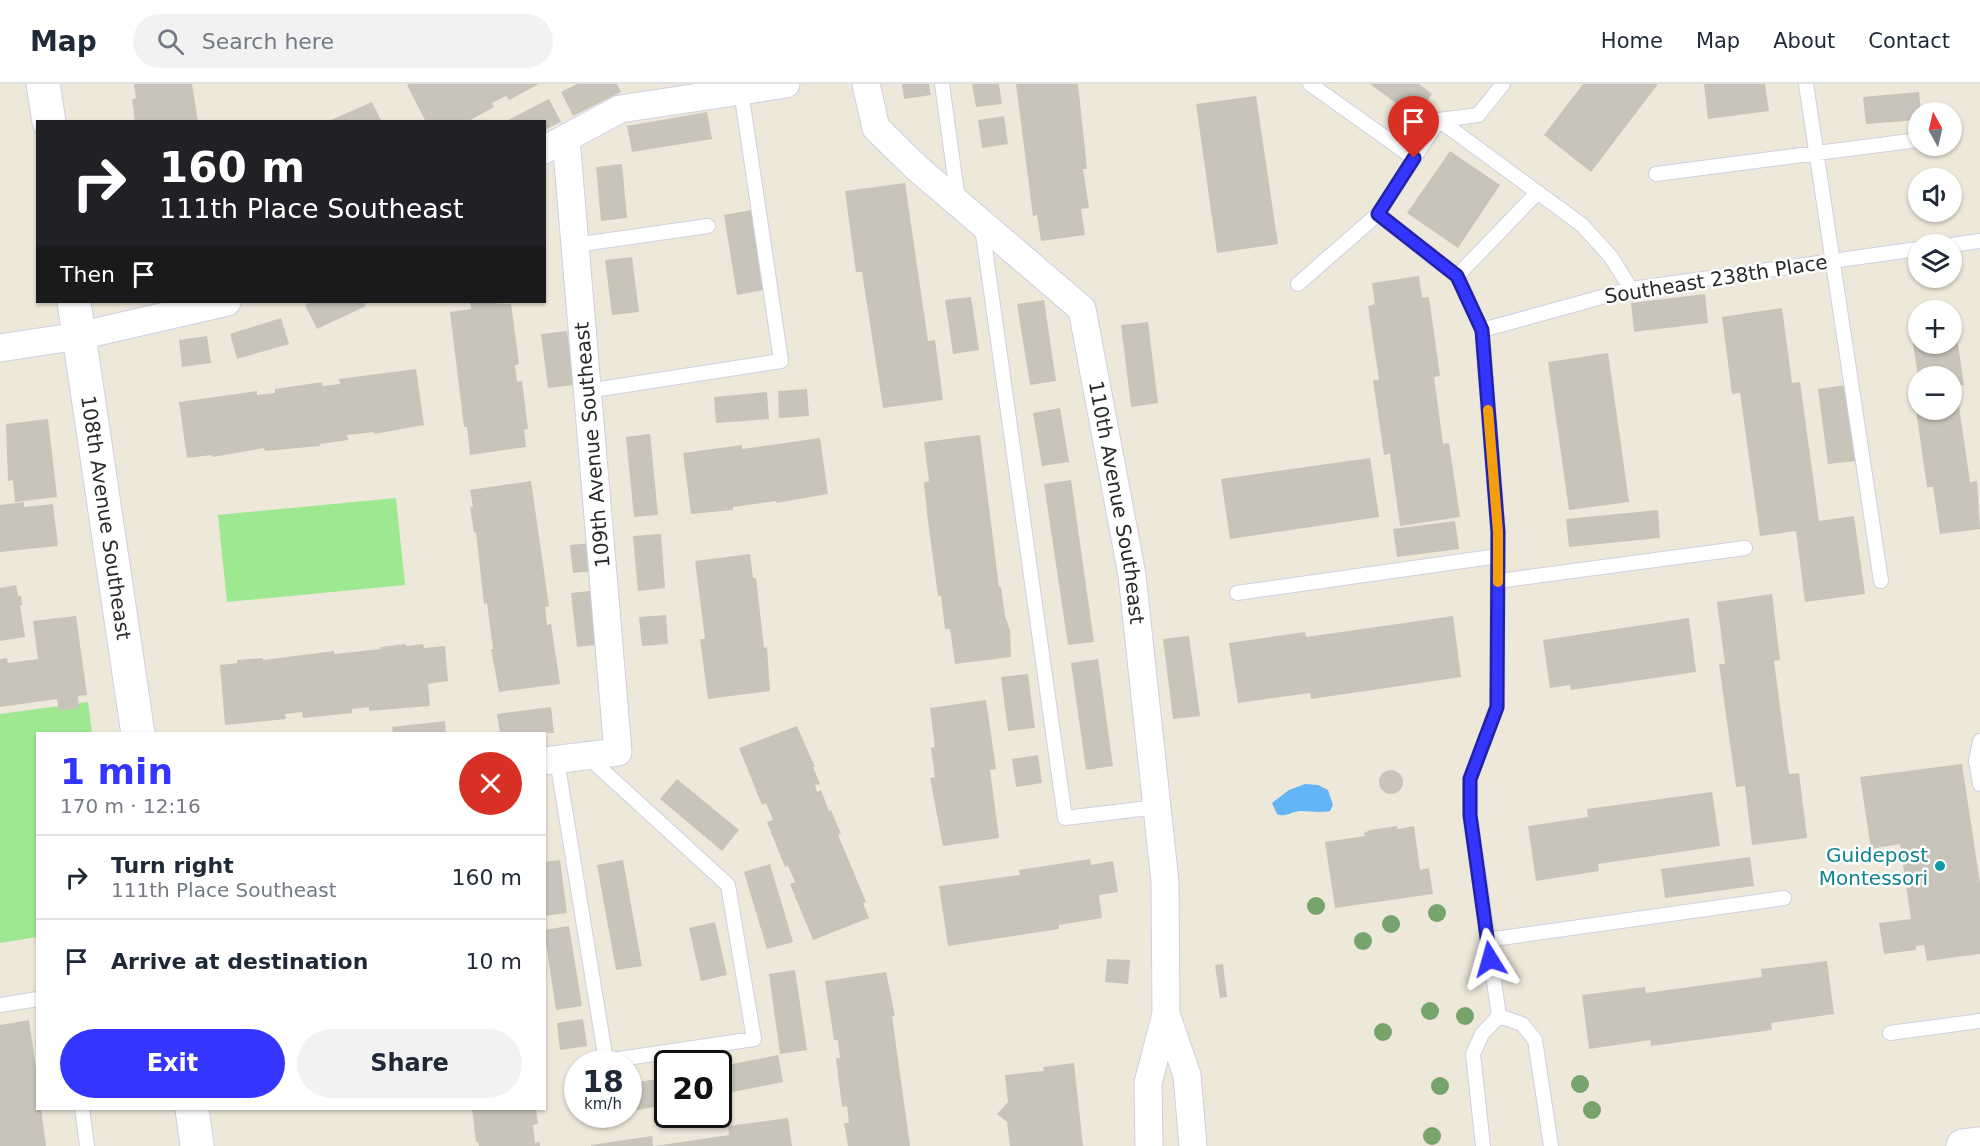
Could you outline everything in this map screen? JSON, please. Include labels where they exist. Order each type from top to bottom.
[{"type":"street","points":[[43,84],[49,120]]},
{"type":"street","points":[[555,145],[620,109],[786,84]]},
{"type":"street","name":"110th Avenue Southeast","points":[[866,84],[876,128],[1082,309],[1132,575],[1165,882],[1166,1014],[1148,1083],[1149,1146]]},
{"type":"street","name":"109th Avenue Southeast","points":[[555,145],[575,244],[618,752],[587,756]]},
{"type":"street","name":"108th Avenue Southeast","points":[[74,303],[138,732]]},
{"type":"street","points":[[0,348],[79,336],[223,303]]},
{"type":"street","points":[[551,760],[587,756]]},
{"type":"street","name":"110th Avenue Southeast","points":[[1166,1014],[1187,1075],[1193,1146]]},
{"type":"street","points":[[192,1110],[198,1146]]},
{"type":"street","points":[[1963,1146],[1980,1144]]},
{"type":"lane","points":[[942,84],[958,202]]},
{"type":"lane","points":[[1310,84],[1414,158]]},
{"type":"lane","points":[[1298,284],[1378,214],[1439,120],[1478,115],[1503,84]]},
{"type":"lane","points":[[1806,84],[1881,581]]},
{"type":"lane","points":[[587,391],[781,361],[741,91]]},
{"type":"lane","points":[[1439,120],[1582,225],[1611,257],[1631,289]]},
{"type":"lane","points":[[1656,174],[1908,141]]},
{"type":"lane","points":[[1457,276],[1538,192]]},
{"type":"lane","points":[[1378,214],[1457,276],[1482,330],[1498,581],[1497,707],[1470,779],[1470,815],[1499,1017]]},
{"type":"lane","points":[[981,222],[1065,818],[1157,807]]},
{"type":"lane","points":[[575,244],[708,226]]},
{"type":"lane","points":[[1962,244],[1980,241]]},
{"type":"lane","name":"Southeast 238th Place","points":[[1482,330],[1631,289],[1908,250]]},
{"type":"lane","points":[[1498,581],[1745,548]]},
{"type":"lane","points":[[1237,593],[1497,556]]},
{"type":"lane","points":[[1980,741],[1977,746],[1976,761],[1980,784]]},
{"type":"lane","points":[[551,760],[606,1061],[754,1039],[728,885],[587,756]]},
{"type":"lane","points":[[1487,940],[1784,898]]},
{"type":"lane","points":[[0,1005],[36,999]]},
{"type":"lane","points":[[1483,1146],[1473,1054],[1482,1034],[1499,1017]]},
{"type":"lane","points":[[1499,1017],[1522,1024],[1535,1040],[1551,1146]]},
{"type":"lane","points":[[1890,1034],[1980,1021]]},
{"type":"lane","points":[[82,1110],[87,1146]]},
{"type":"green space","points":[[396,498],[405,585],[227,602],[218,515]]},
{"type":"green space","points":[[88,702],[92,732],[36,732],[36,937],[0,943],[0,714]]},
{"type":"water","points":[[1305,784],[1318,785],[1328,790],[1333,805],[1330,811],[1298,811],[1283,815],[1277,814],[1272,803],[1289,790]]},
{"type":"building","points":[[134,84],[192,84],[198,120],[135,120],[132,99],[136,98]]},
{"type":"building","points":[[539,84],[509,100],[506,96],[492,103],[494,107],[471,120],[425,120],[407,85]]},
{"type":"building","points":[[577,84],[617,84],[621,92],[573,116],[561,92]]},
{"type":"building","points":[[902,84],[929,84],[931,95],[904,99]]},
{"type":"building","points":[[972,84],[999,84],[1002,104],[976,107]]},
{"type":"building","points":[[1016,84],[1078,84],[1087,169],[1083,169],[1089,208],[1081,209],[1085,235],[1041,241],[1037,215],[1033,216]]},
{"type":"building","points":[[1370,84],[1419,84],[1432,94],[1415,117]]},
{"type":"building","points":[[1583,84],[1658,84],[1591,172],[1544,135]]},
{"type":"building","points":[[1704,84],[1765,84],[1769,111],[1708,119]]},
{"type":"building","points":[[1919,92],[1920,102],[1908,102],[1908,121],[1866,124],[1863,97]]},
{"type":"building","points":[[1256,96],[1278,244],[1217,253],[1196,104]]},
{"type":"building","points":[[549,99],[561,122],[546,129],[546,120],[508,120]]},
{"type":"building","points":[[372,102],[381,120],[331,120]]},
{"type":"building","points":[[707,112],[712,139],[632,152],[627,126]]},
{"type":"building","points":[[1004,116],[1008,144],[982,148],[978,120]]},
{"type":"building","points":[[1450,151],[1500,185],[1458,248],[1407,213]]},
{"type":"building","points":[[622,164],[627,218],[601,221],[596,167]]},
{"type":"building","points":[[905,183],[928,341],[935,340],[943,400],[883,408],[862,272],[856,272],[845,191]]},
{"type":"building","points":[[751,210],[763,290],[737,295],[724,215]]},
{"type":"building","points":[[632,257],[639,312],[612,315],[605,260]]},
{"type":"building","points":[[1419,276],[1422,298],[1429,297],[1440,376],[1434,377],[1443,444],[1449,443],[1460,517],[1400,526],[1390,454],[1384,455],[1373,380],[1379,380],[1368,306],[1375,304],[1372,283]]},
{"type":"building","points":[[1705,294],[1708,323],[1634,332],[1631,303]]},
{"type":"building","points":[[971,297],[979,350],[953,354],[945,300]]},
{"type":"building","points":[[1044,300],[1056,381],[1030,385],[1017,304]]},
{"type":"building","points":[[310,303],[364,303],[366,306],[317,329],[305,305]]},
{"type":"building","points":[[470,303],[511,304],[519,364],[515,365],[517,382],[522,381],[528,429],[524,430],[526,447],[470,455],[467,427],[464,427],[450,312],[471,309]]},
{"type":"building","points":[[1782,308],[1792,383],[1800,382],[1819,521],[1854,516],[1865,594],[1805,602],[1796,531],[1760,536],[1740,393],[1732,394],[1722,317]]},
{"type":"building","points":[[281,318],[289,344],[237,359],[230,334]]},
{"type":"building","points":[[1148,322],[1158,403],[1131,407],[1121,325]]},
{"type":"building","points":[[567,331],[574,385],[548,388],[541,334]]},
{"type":"building","points":[[207,336],[211,363],[182,367],[179,340]]},
{"type":"building","points":[[1608,353],[1629,502],[1569,510],[1548,362]]},
{"type":"building","points":[[1915,354],[1959,354],[1961,366],[1916,366]]},
{"type":"building","points":[[416,369],[424,425],[374,434],[374,432],[347,435],[348,440],[320,444],[320,446],[265,451],[264,448],[213,457],[212,455],[187,458],[179,402],[257,391],[257,395],[275,393],[275,389],[322,382],[323,386],[340,384],[339,379]]},
{"type":"building","points":[[1846,385],[1856,461],[1828,464],[1818,389]]},
{"type":"building","points":[[807,389],[809,416],[779,418],[778,391]]},
{"type":"building","points":[[767,392],[769,419],[716,423],[714,397]]},
{"type":"building","points":[[1060,408],[1069,462],[1042,466],[1033,413]]},
{"type":"building","points":[[48,419],[57,497],[15,502],[13,480],[8,481],[6,424]]},
{"type":"building","points":[[1917,420],[1961,420],[1970,482],[1977,481],[1980,529],[1940,534],[1933,487],[1927,487]]},
{"type":"building","points":[[650,434],[658,515],[634,517],[626,437]]},
{"type":"building","points":[[980,435],[999,587],[1001,587],[1005,616],[1010,630],[1011,657],[955,664],[950,629],[945,629],[941,596],[938,596],[924,482],[929,481],[924,442]]},
{"type":"building","points":[[820,438],[828,494],[776,503],[776,501],[733,507],[733,510],[691,514],[683,453],[742,445],[742,449]]},
{"type":"building","points":[[1370,458],[1379,517],[1230,539],[1221,479]]},
{"type":"building","points":[[1071,480],[1094,642],[1068,645],[1044,484]]},
{"type":"building","points":[[531,481],[549,606],[545,607],[547,625],[551,624],[560,684],[499,692],[491,649],[493,649],[487,603],[484,604],[476,532],[474,533],[470,507],[473,507],[470,490]]},
{"type":"building","points":[[24,502],[24,507],[53,504],[58,546],[0,552],[0,505]]},
{"type":"building","points":[[1658,510],[1660,538],[1569,547],[1566,519]]},
{"type":"building","points":[[1455,521],[1459,549],[1397,557],[1393,529]]},
{"type":"building","points":[[661,534],[665,588],[638,591],[633,536]]},
{"type":"building","points":[[592,543],[595,571],[573,573],[570,545]]},
{"type":"building","points":[[750,554],[753,578],[756,578],[764,648],[767,647],[770,691],[708,699],[700,639],[705,639],[695,561]]},
{"type":"building","points":[[16,585],[18,596],[21,596],[22,605],[20,605],[25,637],[0,641],[0,588]]},
{"type":"building","points":[[598,590],[604,644],[577,647],[571,593]]},
{"type":"building","points":[[1772,594],[1780,660],[1774,661],[1789,774],[1799,773],[1807,838],[1752,845],[1745,786],[1736,787],[1719,664],[1725,664],[1717,602]]},
{"type":"building","points":[[666,615],[668,644],[642,646],[639,617]]},
{"type":"building","points":[[76,616],[87,695],[78,696],[79,708],[59,711],[57,699],[0,707],[0,659],[7,658],[8,663],[38,659],[33,621]]},
{"type":"building","points":[[1453,616],[1461,677],[1311,699],[1310,693],[1238,703],[1229,643],[1305,632],[1306,637]]},
{"type":"building","points":[[1689,618],[1696,672],[1571,690],[1570,685],[1550,688],[1543,640]]},
{"type":"building","points":[[1189,636],[1200,716],[1173,719],[1163,639]]},
{"type":"building","points":[[406,644],[406,646],[423,644],[424,648],[445,646],[448,681],[428,684],[430,706],[369,711],[369,707],[352,709],[352,713],[303,718],[302,712],[285,714],[286,719],[225,725],[220,665],[237,663],[237,660],[263,658],[263,660],[334,651],[334,654]]},
{"type":"building","points":[[1098,659],[1113,766],[1086,770],[1071,663]]},
{"type":"building","points":[[1028,674],[1035,728],[1008,731],[1001,677]]},
{"type":"building","points":[[986,700],[996,769],[990,770],[999,838],[943,846],[930,778],[935,777],[931,748],[935,747],[930,708]]},
{"type":"building","points":[[551,707],[554,733],[500,732],[497,714]]},
{"type":"building","points":[[445,721],[446,732],[393,732],[392,727]]},
{"type":"building","points":[[797,726],[815,767],[813,767],[820,784],[815,785],[817,792],[821,790],[841,834],[838,835],[866,902],[863,903],[869,918],[813,940],[790,884],[795,882],[788,866],[785,867],[767,822],[773,820],[766,803],[762,805],[739,748]]},
{"type":"building","points":[[1038,755],[1042,783],[1016,787],[1012,759]]},
{"type":"building","name":"Guidepost Montessori","points":[[1962,764],[1980,883],[1980,954],[1927,961],[1924,945],[1916,946],[1916,950],[1884,954],[1879,923],[1911,919],[1900,844],[1871,849],[1860,777]]},
{"type":"building","points":[[1391,770],[1400,773],[1403,782],[1400,791],[1391,794],[1382,791],[1379,782],[1382,773]]},
{"type":"building","points":[[677,779],[739,830],[722,851],[660,799]]},
{"type":"building","points":[[1712,792],[1720,846],[1598,864],[1599,871],[1536,881],[1528,826],[1588,817],[1587,809]]},
{"type":"building","points":[[1397,826],[1398,829],[1414,826],[1420,870],[1429,868],[1433,894],[1335,908],[1325,842],[1365,836],[1364,833],[1370,830]]},
{"type":"building","points":[[1750,857],[1754,886],[1665,898],[1661,869]]},
{"type":"building","points":[[1090,859],[1091,865],[1113,861],[1118,892],[1099,895],[1102,918],[1059,925],[1059,929],[948,946],[939,886],[1020,875],[1019,870]]},
{"type":"building","points":[[560,860],[567,913],[546,916],[546,862]]},
{"type":"building","points":[[623,860],[642,966],[616,970],[597,865]]},
{"type":"building","points":[[770,864],[793,942],[767,949],[744,872]]},
{"type":"building","points":[[715,922],[727,975],[701,981],[689,928]]},
{"type":"building","points":[[569,926],[582,1006],[556,1010],[546,930]]},
{"type":"building","points":[[1107,959],[1130,960],[1128,984],[1105,982]]},
{"type":"building","points":[[1827,961],[1834,1014],[1771,1023],[1772,1030],[1651,1046],[1650,1040],[1589,1049],[1582,995],[1645,987],[1646,993],[1762,977],[1761,969]]},
{"type":"building","points":[[1223,964],[1227,997],[1220,998],[1215,965]]},
{"type":"building","points":[[795,970],[807,1050],[780,1054],[769,974]]},
{"type":"building","points":[[886,972],[895,1016],[892,1016],[910,1146],[848,1146],[844,1123],[849,1123],[847,1106],[842,1107],[836,1058],[840,1058],[838,1040],[834,1040],[825,981]]},
{"type":"building","points":[[583,1019],[587,1046],[560,1050],[557,1023]]},
{"type":"building","points":[[29,1020],[36,1068],[36,1110],[41,1110],[46,1146],[0,1146],[0,1025]]},
{"type":"building","points":[[778,1055],[783,1082],[732,1092],[732,1064]]},
{"type":"building","points":[[1074,1063],[1083,1146],[1010,1146],[1007,1122],[997,1114],[1008,1102],[1005,1075],[1044,1071],[1043,1067]]},
{"type":"building","points":[[654,1079],[654,1107],[642,1109],[642,1082]]},
{"type":"building","points":[[472,1110],[536,1110],[538,1124],[533,1125],[535,1143],[540,1142],[540,1146],[479,1146],[476,1142]]},
{"type":"building","points":[[788,1118],[792,1146],[655,1146],[729,1135],[728,1128],[732,1128],[732,1125]]},
{"type":"building","points":[[652,1136],[653,1146],[591,1146],[591,1145]]},
{"type":"slow traffic","points":[[1488,410],[1498,532],[1498,582]]},
{"type":"place","name":"Guidepost Montessori","points":[[1940,866]]},
{"type":"route","points":[[1414,158],[1378,214],[1457,276],[1482,330],[1498,532],[1497,707],[1470,779],[1470,815],[1490,959]]}]
